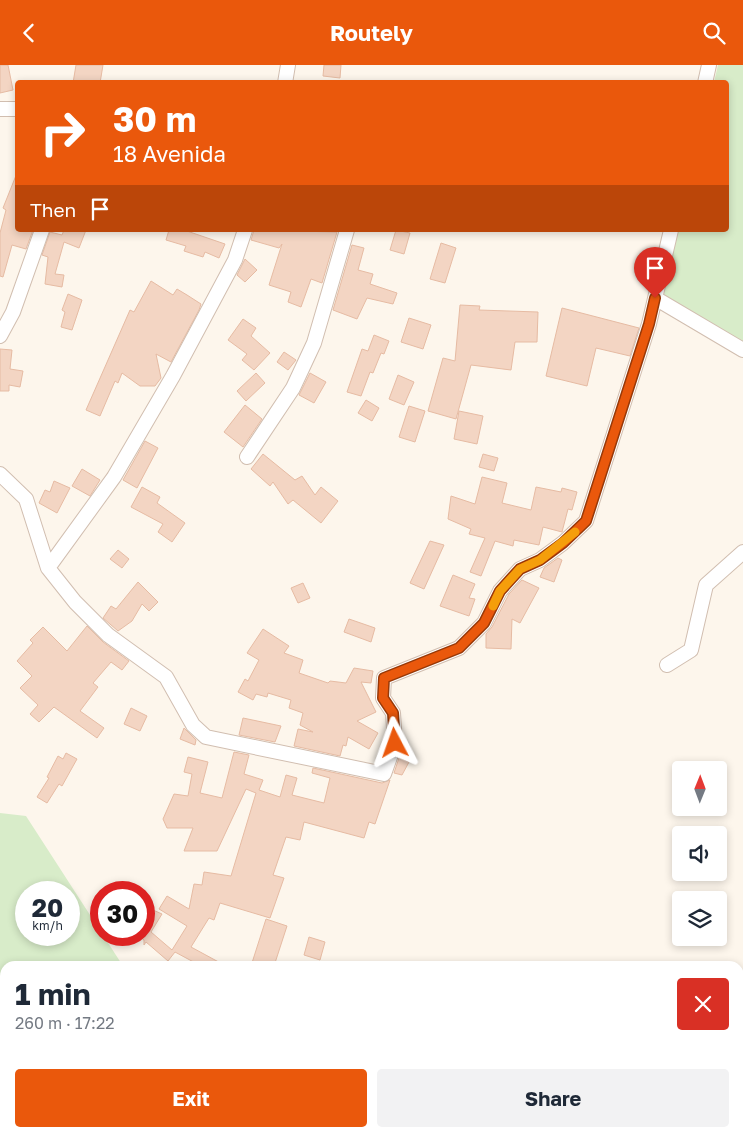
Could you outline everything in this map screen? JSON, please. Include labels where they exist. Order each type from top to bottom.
[{"type":"street","points":[[286,80],[288,65]]},
{"type":"street","points":[[706,80],[709,65]]},
{"type":"street","points":[[0,109],[15,109]]},
{"type":"street","points":[[0,336],[13,312],[41,232]]},
{"type":"street","points":[[48,568],[114,477],[173,376],[235,260],[244,232]]},
{"type":"street","points":[[247,457],[293,389],[314,343],[346,232]]},
{"type":"street","points":[[0,474],[26,499],[48,568],[75,602],[108,635],[166,677],[193,725],[206,737],[384,773],[395,743],[393,713],[383,698],[384,678],[459,648],[484,623],[500,591],[520,569],[540,560],[563,543],[586,521],[649,324],[671,232]]},
{"type":"street","points":[[655,298],[743,350]]},
{"type":"street","points":[[667,665],[691,650],[706,585],[743,552]]},
{"type":"green space","points":[[718,65],[743,65],[743,350],[655,298],[672,232],[729,232],[729,80],[714,80]]},
{"type":"green space","points":[[0,813],[26,816],[68,881],[15,881],[15,946],[80,946],[80,900],[90,915],[90,946],[110,946],[120,961],[0,961]]},
{"type":"building","points":[[0,65],[8,65],[13,90],[0,93]]},
{"type":"building","points":[[76,65],[103,65],[100,80],[74,80]]},
{"type":"building","points":[[324,65],[341,65],[340,78],[323,76]]},
{"type":"building","points":[[15,178],[15,232],[32,232],[26,249],[12,245],[3,277],[0,276],[0,233],[6,210],[3,208]]},
{"type":"building","points":[[50,232],[62,235],[63,232],[85,232],[79,248],[64,242],[55,274],[64,275],[62,287],[45,284],[48,257],[42,255]]},
{"type":"building","points":[[168,232],[190,232],[225,244],[219,258],[205,252],[203,257],[184,251],[186,246],[166,240]]},
{"type":"building","points":[[253,232],[337,232],[322,283],[311,279],[301,307],[288,302],[291,292],[269,285],[282,244],[279,248],[251,240]]},
{"type":"building","points":[[395,232],[410,233],[404,254],[390,250]]},
{"type":"building","points":[[441,243],[456,248],[445,283],[430,279]]},
{"type":"building","points":[[352,245],[364,248],[358,270],[373,274],[370,284],[397,293],[393,304],[367,298],[357,319],[333,310]]},
{"type":"building","points":[[245,259],[257,270],[245,282],[237,275]]},
{"type":"building","points":[[151,281],[173,295],[177,289],[187,295],[201,304],[199,310],[171,362],[156,354],[161,378],[155,386],[140,386],[122,373],[118,383],[115,381],[100,416],[86,410],[130,310],[134,312]]},
{"type":"building","points":[[68,294],[82,300],[72,330],[61,327],[65,312],[62,310]]},
{"type":"building","points":[[460,305],[480,306],[479,310],[538,312],[537,342],[515,342],[511,370],[471,365],[456,419],[428,411],[443,358],[455,361]]},
{"type":"building","points":[[562,308],[639,328],[630,356],[596,348],[587,386],[546,376]]},
{"type":"building","points":[[409,318],[431,325],[423,349],[401,342]]},
{"type":"building","points":[[243,319],[256,328],[251,336],[270,353],[254,370],[242,360],[247,354],[228,340]]},
{"type":"building","points":[[374,335],[389,341],[384,354],[381,353],[373,373],[370,372],[361,396],[347,392],[362,349],[368,351]]},
{"type":"building","points":[[0,349],[12,350],[10,369],[23,371],[20,387],[9,385],[9,391],[0,391]]},
{"type":"building","points":[[284,352],[296,360],[288,370],[277,362]]},
{"type":"building","points":[[256,373],[265,383],[246,401],[237,391]]},
{"type":"building","points":[[310,373],[326,382],[314,403],[299,395]]},
{"type":"building","points":[[398,375],[414,382],[404,405],[389,399]]},
{"type":"building","points":[[366,400],[379,408],[372,421],[358,413]]},
{"type":"building","points":[[245,405],[262,419],[243,447],[224,432]]},
{"type":"building","points":[[409,406],[425,411],[415,442],[399,437]]},
{"type":"building","points":[[459,411],[483,416],[477,444],[454,439]]},
{"type":"building","points":[[145,441],[158,448],[137,488],[123,480]]},
{"type":"building","points":[[263,454],[295,480],[302,476],[315,495],[321,487],[338,501],[321,523],[293,500],[288,504],[273,482],[270,486],[251,469]]},
{"type":"building","points":[[483,454],[498,458],[494,471],[479,467]]},
{"type":"building","points":[[82,469],[100,480],[90,496],[72,486]]},
{"type":"building","points":[[482,477],[507,483],[502,503],[531,510],[536,487],[561,492],[562,488],[577,492],[572,510],[568,509],[562,532],[543,527],[539,545],[514,540],[513,546],[495,541],[481,576],[470,572],[485,538],[469,534],[471,529],[448,519],[451,496],[475,504]]},
{"type":"building","points":[[54,481],[70,488],[57,513],[39,503],[45,490],[50,492]]},
{"type":"building","points":[[142,487],[160,497],[157,503],[185,523],[172,542],[158,532],[163,524],[131,507]]},
{"type":"building","points":[[430,541],[444,545],[424,589],[410,583]]},
{"type":"building","points":[[118,550],[129,559],[122,568],[110,559]]},
{"type":"building","points":[[558,558],[562,560],[554,582],[540,577],[544,568]]},
{"type":"building","points":[[453,575],[475,584],[469,598],[475,599],[469,616],[440,606]]},
{"type":"building","points":[[522,580],[539,588],[520,623],[512,619],[511,649],[486,648],[486,634],[492,627],[509,594]]},
{"type":"building","points":[[138,582],[158,602],[149,611],[142,604],[132,621],[118,631],[103,618],[111,606],[116,609]]},
{"type":"building","points":[[303,583],[310,598],[298,603],[291,588]]},
{"type":"building","points":[[349,619],[375,628],[371,642],[344,632]]},
{"type":"building","points":[[87,626],[103,642],[129,661],[122,670],[111,662],[93,683],[98,687],[80,711],[104,728],[97,738],[54,707],[39,722],[30,714],[38,705],[20,688],[32,676],[17,661],[33,643],[30,640],[43,627],[67,651]]},
{"type":"building","points":[[263,629],[289,646],[284,653],[303,660],[299,673],[328,683],[330,681],[346,683],[354,668],[373,671],[371,683],[361,682],[376,712],[357,721],[378,733],[369,749],[348,737],[346,746],[343,745],[340,756],[294,746],[298,729],[313,732],[300,725],[303,713],[289,708],[291,700],[268,693],[267,697],[256,694],[253,700],[238,692],[245,679],[248,681],[259,660],[247,653]]},
{"type":"building","points":[[131,708],[147,716],[140,731],[124,724]]},
{"type":"building","points":[[243,718],[281,726],[275,742],[239,735]]},
{"type":"building","points":[[184,728],[196,740],[195,745],[180,739]]},
{"type":"building","points":[[234,752],[249,755],[244,774],[263,780],[259,790],[280,797],[286,775],[297,778],[292,795],[324,803],[330,778],[312,773],[313,768],[382,783],[390,780],[375,824],[369,822],[364,838],[304,822],[300,840],[286,837],[273,875],[284,878],[270,918],[220,903],[214,920],[209,918],[191,947],[217,961],[192,961],[175,952],[168,961],[151,946],[155,946],[155,935],[172,950],[187,926],[159,909],[167,896],[189,909],[194,884],[202,885],[204,872],[231,876],[256,793],[246,789],[217,851],[184,851],[193,828],[167,828],[163,819],[174,794],[188,796],[192,774],[184,772],[188,757],[208,762],[200,793],[222,798]]},
{"type":"building","points":[[66,753],[77,759],[62,786],[59,784],[47,803],[37,797],[49,778],[47,777],[58,756],[63,759]]},
{"type":"building","points":[[399,758],[409,762],[402,775],[394,773]]},
{"type":"building","points":[[155,911],[162,914],[155,925]]},
{"type":"building","points":[[266,919],[287,926],[276,961],[253,961]]},
{"type":"building","points":[[309,937],[325,942],[320,960],[304,955]]},
{"type":"slow traffic","points":[[493,606],[500,591],[520,569],[540,560],[575,532]]},
{"type":"route","points":[[395,743],[393,713],[383,698],[384,678],[459,648],[484,623],[500,591],[520,569],[540,560],[563,543],[586,521],[649,324],[655,298]]}]
